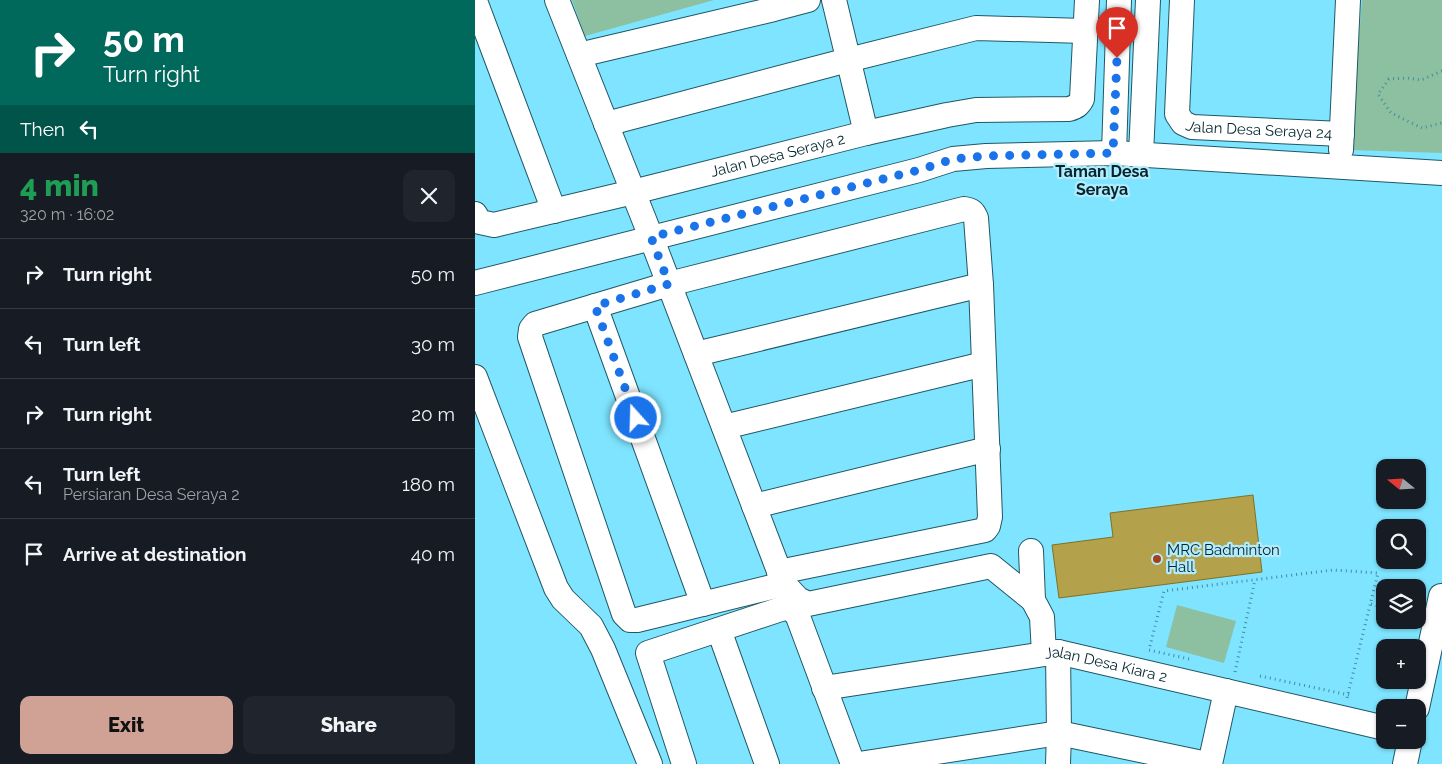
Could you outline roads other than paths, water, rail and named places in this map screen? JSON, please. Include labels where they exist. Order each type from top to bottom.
[{"type":"street","points":[[557,0],[651,237],[782,578],[798,600],[808,604],[991,566],[1033,600],[1042,616],[1051,653],[1059,733],[1058,764]]},
{"type":"street","points":[[579,55],[774,5],[808,0]]},
{"type":"street","points":[[834,0],[865,133]]},
{"type":"street","points":[[606,124],[976,28],[1085,31],[1087,0]]},
{"type":"street","points":[[1113,153],[1119,0]]},
{"type":"street","points":[[1141,155],[1148,0]]},
{"type":"street","name":"Jalan Desa Seraya 24","points":[[1182,0],[1177,114],[1183,123],[1192,127],[1342,134]]},
{"type":"street","points":[[1341,167],[1347,0]]},
{"type":"street","points":[[475,1],[554,211]]},
{"type":"street","name":"Jalan Desa Seraya 2","points":[[477,218],[494,226],[865,133],[947,115],[976,110],[1075,108],[1082,99],[1085,31]]},
{"type":"street","points":[[475,283],[919,170],[953,159],[986,156],[1113,153],[1442,173]]},
{"type":"street","points":[[964,209],[974,212],[981,285],[990,518],[985,530],[782,578],[703,604],[637,620],[629,620],[624,614],[530,337],[531,329],[535,324],[669,284],[964,209]]},
{"type":"street","points":[[696,354],[981,285]]},
{"type":"street","points":[[595,306],[703,604]]},
{"type":"street","points":[[724,427],[984,364]]},
{"type":"street","points":[[475,377],[556,588],[563,599],[591,626],[603,649],[651,764]]},
{"type":"street","points":[[754,506],[987,449]]},
{"type":"street","points":[[1031,552],[1033,600]]},
{"type":"street","points":[[1419,699],[1441,596]]},
{"type":"street","points":[[684,764],[648,653],[787,608],[797,614],[853,764]]},
{"type":"street","points":[[719,630],[767,764]]},
{"type":"street","name":"Jalan Desa Kiara 2","points":[[824,688],[1051,653],[1231,681],[1337,717],[1376,726]]},
{"type":"street","points":[[859,764],[1059,733],[1209,764],[1231,681]]},
{"type":"street","points":[[1405,764],[1408,749]]},
{"type":"place","name":"MRC Badminton Hall","points":[[1157,559]]},
{"type":"district","name":"Taman Desa Seraya","points":[[1102,180]]}]
